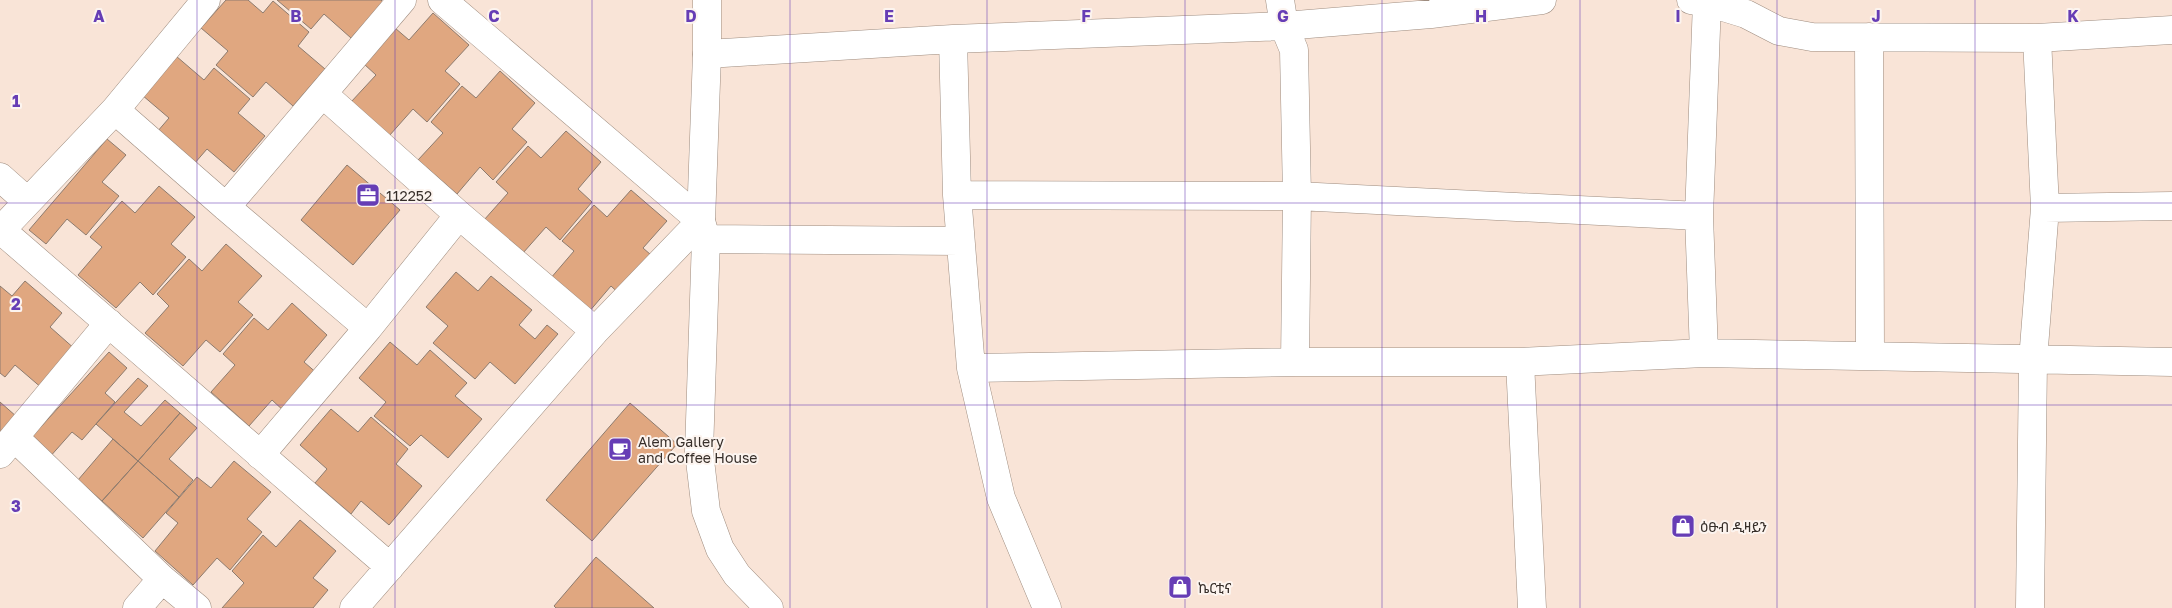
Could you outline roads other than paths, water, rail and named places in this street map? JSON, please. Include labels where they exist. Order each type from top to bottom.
[{"type":"street","points":[[206,0],[115,110],[0,231],[390,567]]},
{"type":"street","points":[[226,207],[402,0]]},
{"type":"street","points":[[442,0],[703,230],[960,240]]},
{"type":"street","points":[[707,0],[708,54],[699,452],[706,511],[720,549],[737,575],[770,608]]},
{"type":"street","points":[[708,54],[954,39],[1282,13],[1542,0]]},
{"type":"street","points":[[1704,353],[1699,216],[1699,1],[1747,7],[1779,31],[1812,37],[2037,38],[2172,30]]},
{"type":"street","points":[[1282,13],[1294,50],[1297,196],[1295,362]]},
{"type":"street","points":[[1869,37],[1870,355]]},
{"type":"street","points":[[2030,608],[2033,360],[2045,208],[2037,38]]},
{"type":"street","points":[[954,39],[957,195],[971,368],[1002,498],[1047,608]]},
{"type":"street","points":[[323,94],[459,215],[595,331]]},
{"type":"street","points":[[115,110],[368,328]]},
{"type":"street","points":[[0,178],[28,201]]},
{"type":"street","points":[[957,195],[1297,196],[1699,216]]},
{"type":"street","points":[[2045,208],[2172,206]]},
{"type":"street","points":[[260,454],[368,328],[459,215]]},
{"type":"street","points":[[354,608],[595,331],[703,230]]},
{"type":"street","points":[[109,323],[7,445],[197,608]]},
{"type":"street","points":[[971,368],[1295,362],[1520,362],[1704,353],[2172,362]]},
{"type":"street","points":[[1520,362],[1532,608]]},
{"type":"street","points":[[138,608],[162,579]]},
{"type":"place","name":"112252","points":[[368,195]]},
{"type":"place","name":"Alem Gallery and Coffee House","points":[[620,449]]},
{"type":"place","name":"ዕፁብ ዲዛይን","points":[[1683,526]]},
{"type":"place","name":"ኬርቲና","points":[[1180,587]]}]
